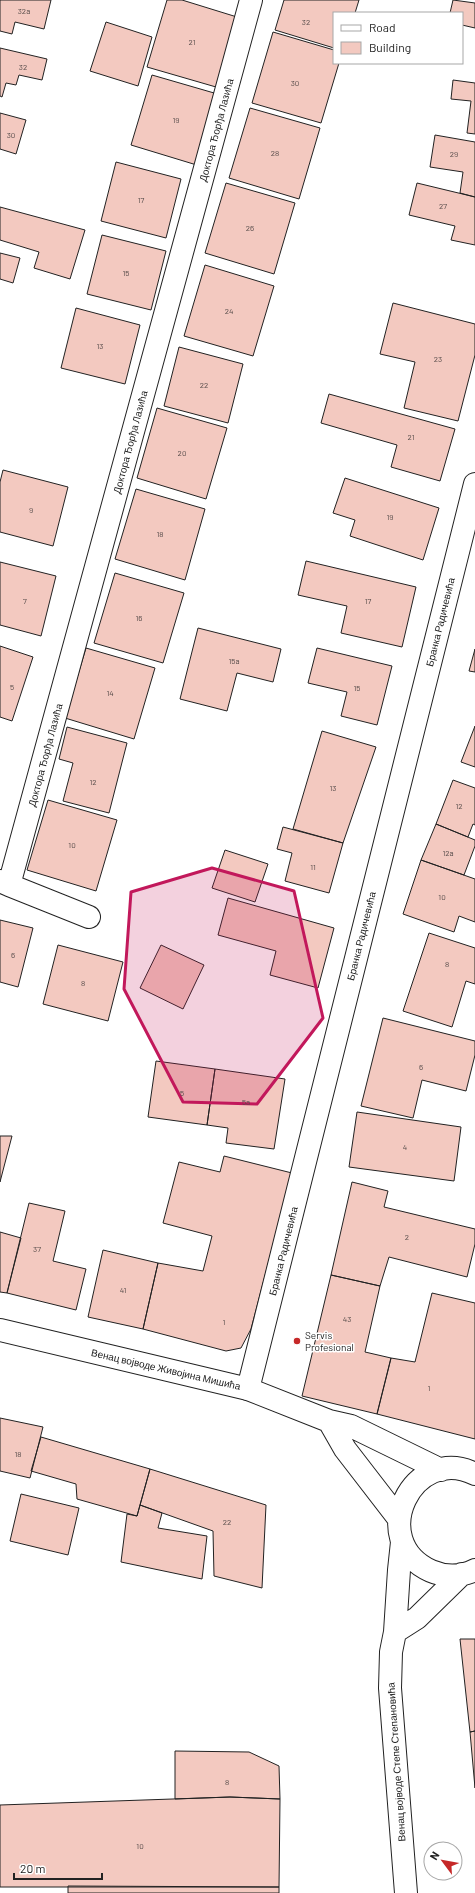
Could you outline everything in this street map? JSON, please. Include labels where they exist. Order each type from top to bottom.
[{"type":"street","name":"Доктора Ђорђа Лазића","points":[[89,917],[4,883],[251,0]]},
{"type":"street","name":"Бранка Радичевића","points":[[248,1389],[475,484]]},
{"type":"street","name":"Венац војводе Живојина Мишића","points":[[0,1330],[248,1389],[329,1421],[351,1426],[441,1470]]},
{"type":"street","points":[[329,1421],[345,1449],[399,1519]]},
{"type":"street","points":[[471,1571],[449,1575],[437,1573],[425,1568],[411,1556],[402,1542],[399,1531],[399,1519],[400,1508],[406,1494],[427,1474],[441,1470],[455,1469],[475,1474]]},
{"type":"street","name":"Венац војводе Степе Степановића","points":[[402,1542],[398,1570],[395,1632],[391,1652],[390,1688],[406,1893]]},
{"type":"street","points":[[395,1632],[418,1618],[471,1571]]},
{"type":"highlighted area","points":[[212,868],[294,891],[323,1018],[257,1104],[183,1102],[124,989],[131,892]]},
{"type":"building","points":[[0,0],[51,0],[44,29],[15,22],[12,34],[0,31]]},
{"type":"building","points":[[167,0],[182,0],[237,17],[216,87],[147,67]]},
{"type":"building","points":[[284,0],[359,0],[355,12],[333,12],[333,48],[275,30]]},
{"type":"building","points":[[453,0],[475,3],[475,28],[463,25],[463,12],[450,12]]},
{"type":"building","points":[[106,22],[152,37],[138,86],[90,71]]},
{"type":"building","points":[[273,32],[333,50],[333,64],[339,64],[321,123],[252,103]]},
{"type":"building","points":[[0,48],[47,59],[42,80],[19,75],[16,85],[6,83],[2,97],[0,96]]},
{"type":"building","points":[[152,75],[221,95],[200,166],[131,145]]},
{"type":"building","points":[[453,80],[475,83],[475,134],[467,133],[471,101],[451,99]]},
{"type":"building","points":[[250,108],[320,128],[299,199],[229,178]]},
{"type":"building","points":[[0,113],[26,120],[16,154],[0,149]]},
{"type":"building","points":[[435,135],[475,142],[475,197],[460,193],[463,172],[430,167]]},
{"type":"building","points":[[116,162],[181,179],[166,238],[101,221]]},
{"type":"building","points":[[226,183],[295,203],[274,274],[205,253]]},
{"type":"building","points":[[417,183],[475,197],[475,245],[451,240],[455,226],[409,215]]},
{"type":"building","points":[[0,207],[85,230],[70,279],[34,268],[39,252],[0,240]]},
{"type":"building","points":[[102,235],[166,251],[151,310],[87,294]]},
{"type":"building","points":[[0,253],[20,258],[13,283],[0,279]]},
{"type":"building","points":[[205,265],[274,286],[253,356],[184,336]]},
{"type":"building","points":[[393,303],[475,324],[475,355],[458,421],[404,408],[415,362],[380,354]]},
{"type":"building","points":[[76,308],[140,325],[125,384],[61,368]]},
{"type":"building","points":[[179,347],[243,364],[228,423],[164,406]]},
{"type":"building","points":[[329,394],[455,429],[440,481],[391,467],[397,445],[321,423]]},
{"type":"building","points":[[157,408],[227,428],[206,499],[137,478]]},
{"type":"building","points":[[3,470],[68,487],[53,546],[0,532],[0,482]]},
{"type":"building","points":[[345,478],[439,508],[423,560],[350,536],[355,520],[333,513]]},
{"type":"building","points":[[136,489],[205,509],[185,580],[115,559]]},
{"type":"building","points":[[306,561],[416,587],[402,647],[341,633],[347,606],[298,595]]},
{"type":"building","points":[[0,562],[56,576],[41,636],[0,625]]},
{"type":"building","points":[[115,573],[184,593],[163,663],[94,643]]},
{"type":"building","points":[[198,628],[281,649],[273,682],[237,673],[227,711],[180,699]]},
{"type":"building","points":[[0,646],[33,657],[12,721],[0,717]]},
{"type":"building","points":[[86,648],[155,668],[134,739],[65,718]]},
{"type":"building","points":[[317,648],[392,666],[377,725],[341,716],[347,692],[308,683]]},
{"type":"building","points":[[475,649],[475,672],[469,671]]},
{"type":"building","points":[[475,726],[475,767],[461,762]]},
{"type":"building","points":[[67,727],[127,743],[109,813],[63,801],[73,763],[59,759]]},
{"type":"building","points":[[322,731],[376,747],[343,843],[293,829]]},
{"type":"building","points":[[453,780],[475,788],[475,825],[473,824],[468,837],[436,824]]},
{"type":"building","points":[[48,800],[117,820],[96,891],[27,870]]},
{"type":"building","points":[[436,824],[475,840],[475,846],[464,875],[421,860]]},
{"type":"building","points":[[283,827],[343,843],[329,893],[285,881],[292,853],[277,849]]},
{"type":"building","points":[[225,850],[268,864],[255,902],[212,888]]},
{"type":"building","points":[[421,860],[475,879],[475,922],[459,916],[454,932],[403,914]]},
{"type":"building","points":[[228,898],[334,928],[318,988],[270,975],[276,951],[218,935]]},
{"type":"building","points":[[0,920],[33,928],[18,987],[0,982]]},
{"type":"building","points":[[429,933],[475,948],[475,984],[466,981],[452,1027],[403,1011]]},
{"type":"building","points":[[58,945],[123,962],[108,1021],[43,1004]]},
{"type":"building","points":[[161,945],[204,965],[183,1009],[140,988]]},
{"type":"building","points":[[383,1018],[475,1041],[475,1055],[466,1091],[422,1080],[413,1118],[361,1106]]},
{"type":"building","points":[[156,1061],[215,1069],[207,1125],[148,1117]]},
{"type":"building","points":[[215,1069],[285,1079],[274,1149],[226,1143],[228,1128],[207,1125]]},
{"type":"building","points":[[357,1112],[461,1127],[454,1181],[349,1167]]},
{"type":"building","points":[[0,1136],[12,1136],[0,1182]]},
{"type":"building","points":[[224,1156],[292,1173],[251,1329],[241,1348],[226,1351],[143,1329],[158,1263],[203,1271],[212,1236],[163,1223],[179,1162],[220,1172]]},
{"type":"building","points":[[352,1182],[388,1191],[384,1207],[475,1229],[475,1244],[467,1277],[389,1257],[380,1286],[331,1275]]},
{"type":"building","points":[[29,1203],[65,1211],[53,1261],[86,1269],[76,1310],[7,1293]]},
{"type":"building","points":[[0,1232],[21,1238],[7,1293],[0,1292]]},
{"type":"building","points":[[103,1250],[158,1263],[143,1329],[88,1317]]},
{"type":"building","points":[[331,1275],[380,1286],[365,1352],[391,1358],[377,1414],[302,1396]]},
{"type":"building","points":[[432,1293],[475,1303],[475,1439],[377,1414],[391,1358],[415,1362]]},
{"type":"building","points":[[0,1418],[43,1427],[30,1478],[0,1471]]},
{"type":"building","points":[[41,1437],[150,1469],[137,1516],[77,1499],[76,1484],[31,1471]]},
{"type":"building","points":[[150,1469],[266,1505],[262,1588],[214,1576],[213,1531],[140,1505]]},
{"type":"building","points":[[21,1494],[79,1508],[68,1555],[10,1541]]},
{"type":"building","points":[[140,1505],[162,1513],[158,1528],[207,1536],[202,1579],[121,1562],[127,1514],[137,1516]]},
{"type":"building","points":[[460,1639],[475,1639],[475,1731],[470,1732]]},
{"type":"building","points":[[475,1731],[475,1788],[470,1732]]},
{"type":"building","points":[[175,1751],[249,1752],[279,1766],[280,1799],[230,1797],[175,1799]]},
{"type":"building","points":[[230,1797],[280,1799],[279,1887],[0,1887],[0,1805]]},
{"type":"building","points":[[68,1886],[279,1887],[279,1893],[68,1893]]},
{"type":"place","name":"Servis Profesional","points":[[297,1341]]}]
